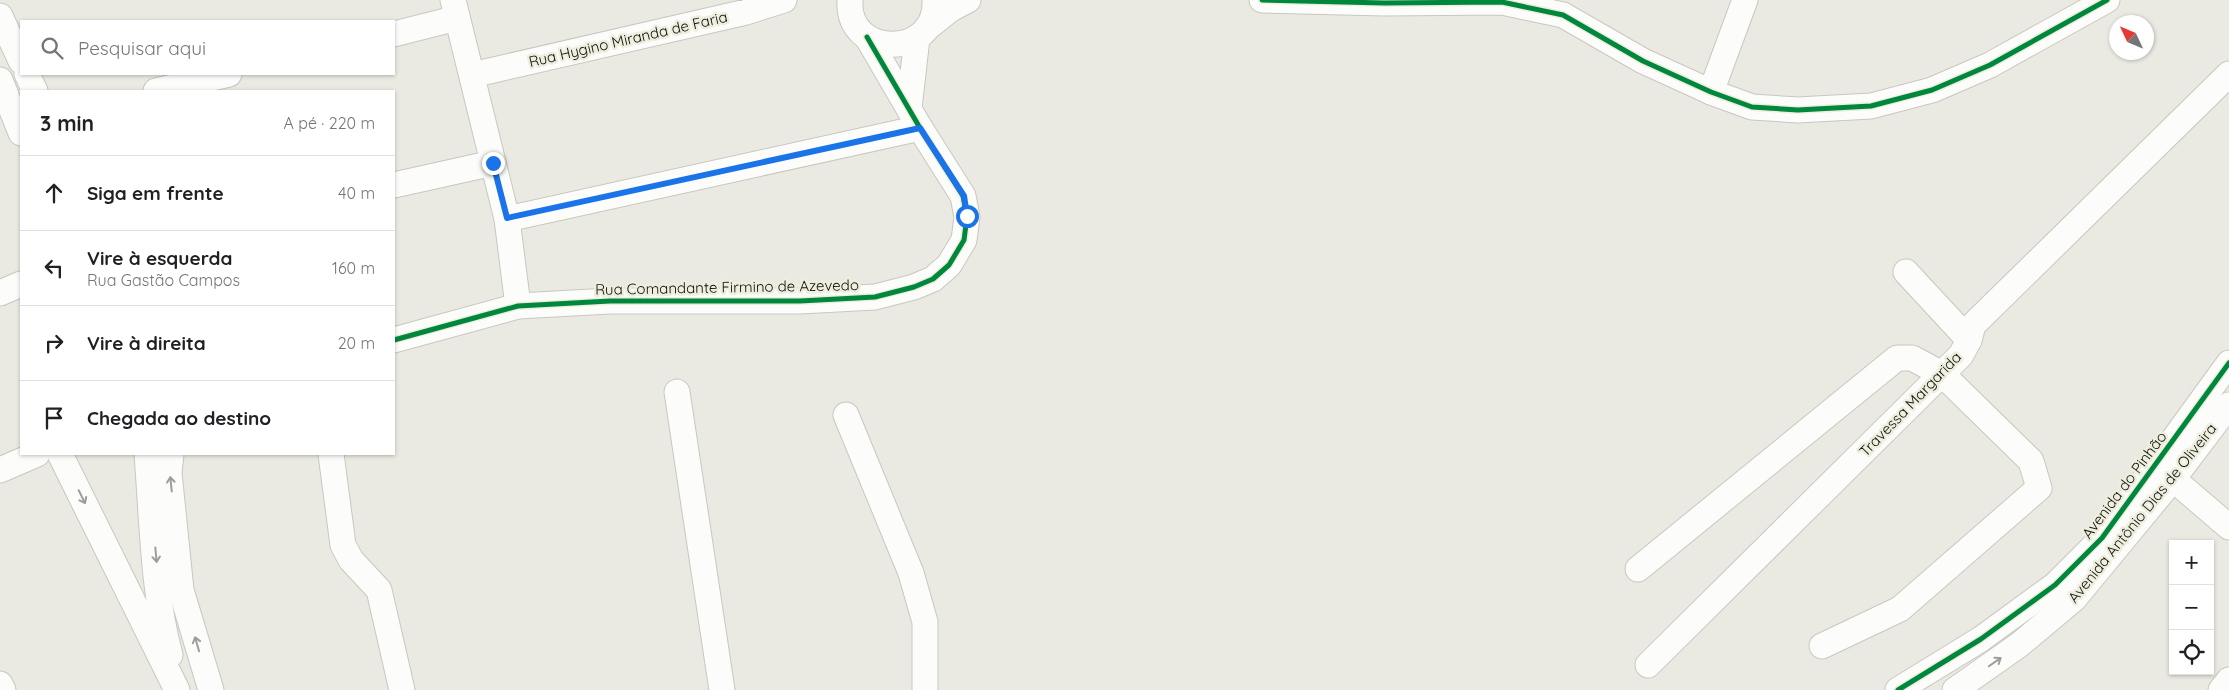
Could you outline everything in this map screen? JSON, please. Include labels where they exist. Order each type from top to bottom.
[{"type":"street","name":"Rua Hygino Miranda de Faria","points":[[472,75],[752,6],[784,0]]},
{"type":"street","points":[[507,218],[914,118],[922,33],[933,18],[935,0]]},
{"type":"street","points":[[867,37],[879,43],[892,46],[905,44],[922,33],[951,9],[968,0]]},
{"type":"street","points":[[1262,0],[1384,3],[1502,2],[1563,15],[1643,61],[1711,92],[1752,107],[1798,110],[1871,106],[1932,90],[1990,65],[2107,0]]},
{"type":"street","points":[[1711,92],[1745,0]]},
{"type":"street","name":"Rua Comandante Firmino de Azevedo","points":[[395,340],[518,306],[610,301],[800,302],[866,297],[914,287],[933,279],[949,265],[964,240],[967,216],[964,196],[914,118],[867,37],[858,29],[852,18],[848,2]]},
{"type":"street","points":[[395,34],[455,9],[507,218],[518,306]]},
{"type":"street","points":[[0,16],[20,59]]},
{"type":"street","name":"Travessa Margarida","points":[[1648,665],[1961,355],[1969,340],[1973,325],[2229,74]]},
{"type":"street","points":[[27,75],[35,90]]},
{"type":"street","points":[[160,90],[225,75]]},
{"type":"street","points":[[0,80],[13,132]]},
{"type":"street","points":[[395,185],[493,163]]},
{"type":"street","points":[[1906,272],[1969,340]]},
{"type":"street","points":[[0,294],[20,284]]},
{"type":"street","points":[[1638,569],[1897,358],[1912,358],[1942,374],[2031,462],[2039,488],[1900,609],[1822,646]]},
{"type":"street","name":"Avenida do Pinhão","points":[[1898,690],[1981,639],[2054,585],[2102,538],[2229,363]]},
{"type":"street","points":[[677,392],[722,690]]},
{"type":"street","name":"Avenida Antônio Dias de Oliveira","points":[[1955,690],[2019,645],[2074,599],[2173,479],[2229,404]]},
{"type":"street","points":[[846,416],[911,573],[925,622],[925,690]]},
{"type":"street","points":[[0,470],[35,455]]},
{"type":"street","points":[[61,455],[179,690]]},
{"type":"street","points":[[147,455],[164,633],[179,690]]},
{"type":"street","points":[[171,455],[170,473],[181,590],[212,690]]},
{"type":"street","points":[[331,455],[343,545],[351,560],[379,590],[402,690]]},
{"type":"street","points":[[2173,479],[2229,526]]},
{"type":"street","points":[[2221,690],[2229,680]]},
{"type":"street","points":[[0,684],[3,690]]},
{"type":"cycle path","points":[[1262,0],[1384,3],[1502,2],[1563,15],[1643,61],[1711,92],[1752,107],[1798,110],[1871,106],[1932,90],[1990,65],[2107,0]]},
{"type":"cycle path","points":[[395,340],[518,306],[610,301],[800,301],[875,297],[914,287],[933,279],[949,265],[964,240],[967,217],[963,196],[920,128],[867,37]]},
{"type":"cycle path","points":[[1898,690],[1981,639],[2055,585],[2102,538],[2229,363]]},
{"type":"route","points":[[493,163],[507,218],[920,128],[964,196],[967,216]]}]
